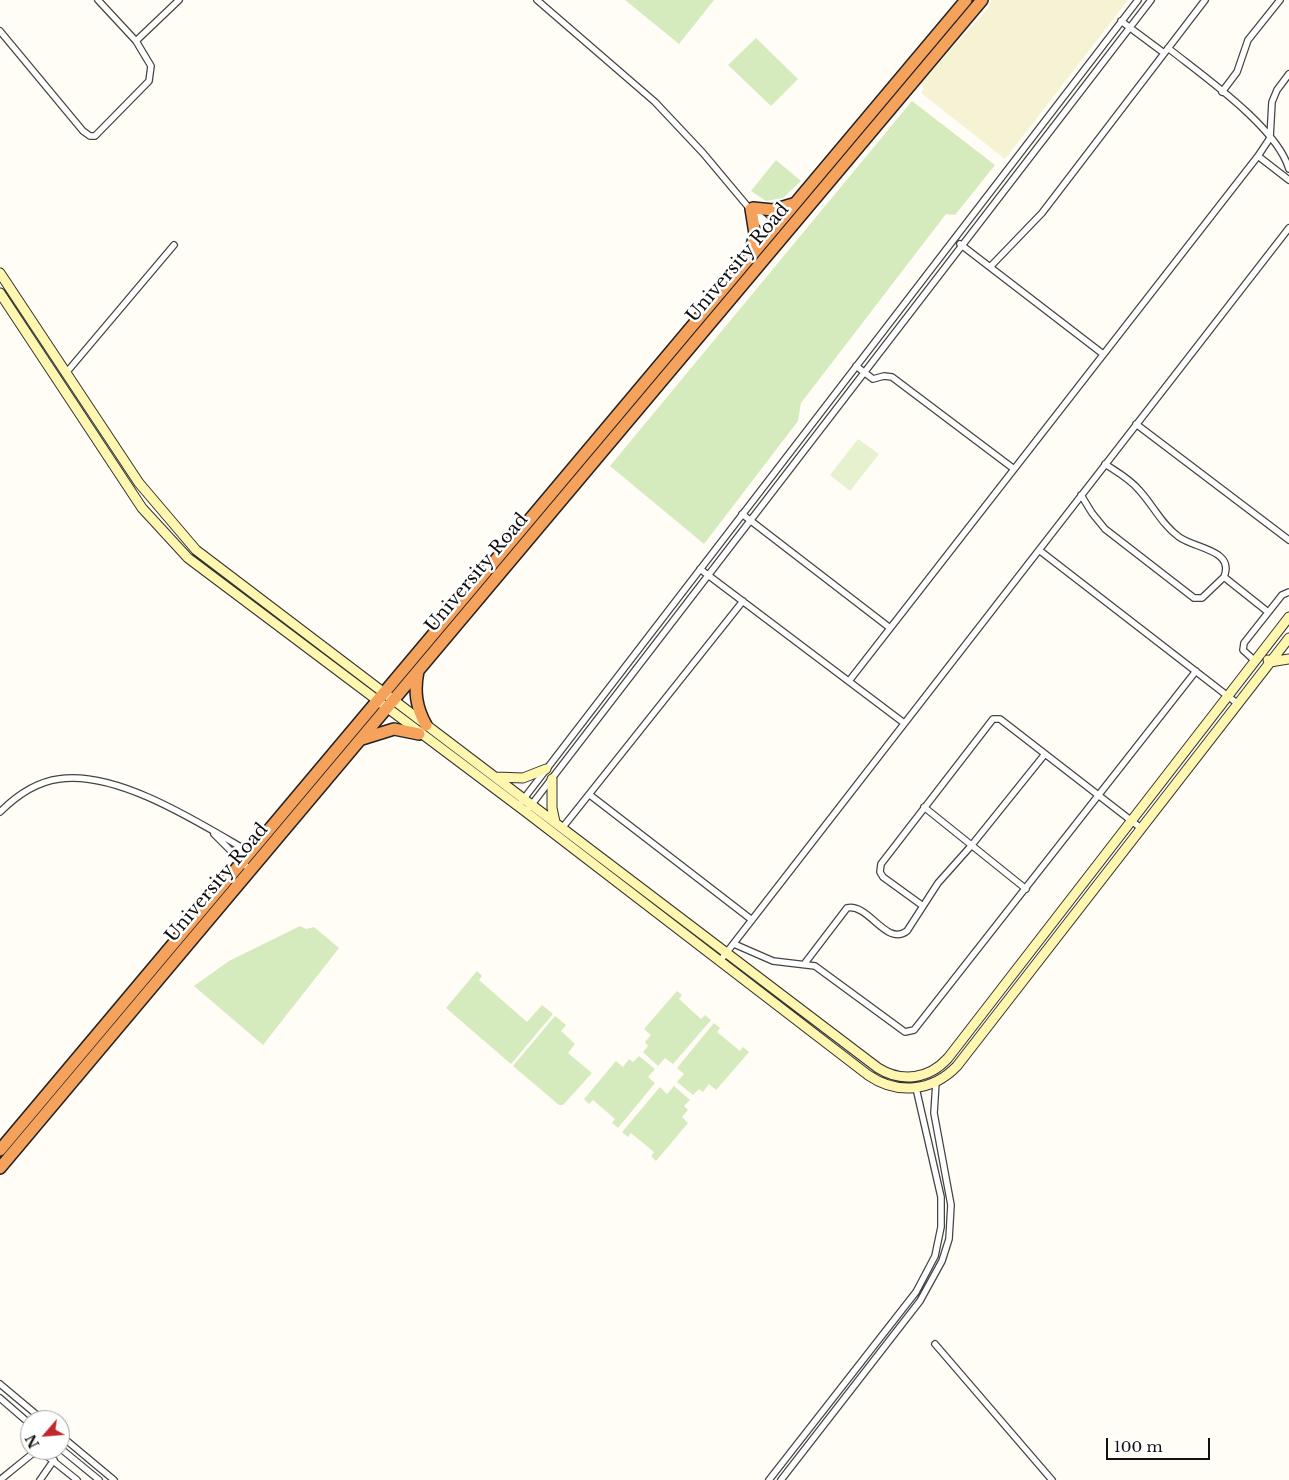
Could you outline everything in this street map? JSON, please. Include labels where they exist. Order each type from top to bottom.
[{"type":"highway","name":"University Road","points":[[255,856],[359,741],[385,701],[419,670],[470,609],[748,259],[966,0]]},
{"type":"highway","name":"University Road","points":[[0,1168],[42,1109],[385,701],[460,602],[780,240],[982,0]]},
{"type":"highway","points":[[748,259],[754,234],[750,207],[773,210],[795,204]]},
{"type":"highway","points":[[460,602],[470,609]]},
{"type":"highway","points":[[359,741],[374,734],[394,729],[422,729],[416,694],[419,670]]},
{"type":"highway","name":"University Road","points":[[0,1150],[42,1109]]},
{"type":"street","points":[[0,31],[83,131],[90,136],[98,134],[149,81],[151,66],[136,41],[98,0]]},
{"type":"street","points":[[136,41],[179,0]]},
{"type":"street","points":[[537,0],[655,102],[780,240]]},
{"type":"street","points":[[522,809],[524,798],[546,769],[1138,0]]},
{"type":"street","points":[[522,809],[532,804],[1151,0]]},
{"type":"street","points":[[990,267],[1042,213],[1205,0]]},
{"type":"street","points":[[1222,92],[1237,72],[1248,40],[1280,0]]},
{"type":"street","points":[[1121,21],[1222,92],[1256,122],[1283,153],[1289,168]]},
{"type":"street","points":[[849,681],[1258,156],[1270,138],[1272,102],[1277,90],[1289,74]]},
{"type":"street","points":[[1283,153],[1289,150]]},
{"type":"street","points":[[1258,156],[1289,180]]},
{"type":"street","points":[[720,961],[1289,228]]},
{"type":"street","points":[[954,239],[1103,354]]},
{"type":"street","points":[[66,372],[174,245]]},
{"type":"street","points":[[0,273],[152,501],[196,550],[385,701]]},
{"type":"street","points":[[0,293],[129,490],[157,526],[188,558],[422,729],[522,809],[868,1075],[894,1087],[916,1088],[936,1082],[957,1066],[1289,638]]},
{"type":"street","points":[[856,366],[874,379],[884,376],[892,377],[1014,469]]},
{"type":"street","points":[[1136,424],[1289,540]]},
{"type":"street","points":[[1082,495],[1092,513],[1105,529],[1194,598],[1202,598],[1224,577],[1228,568],[1226,561],[1221,555],[1189,544],[1177,536],[1166,526],[1139,489],[1105,464]]},
{"type":"street","points":[[742,514],[890,628]]},
{"type":"street","points":[[1039,550],[1238,704]]},
{"type":"street","points":[[700,569],[904,723]]},
{"type":"street","points":[[1224,577],[1268,612]]},
{"type":"street","points":[[1289,592],[1282,594],[1242,646],[1245,653],[1270,662],[1289,660]]},
{"type":"street","points":[[559,824],[590,795],[743,601]]},
{"type":"street","points":[[422,729],[496,777],[878,1068],[897,1076],[914,1077],[931,1072],[948,1058],[1289,617]]},
{"type":"street","points":[[734,944],[773,961],[805,963],[819,968],[905,1032],[914,1030],[1196,671]]},
{"type":"street","points":[[922,906],[885,879],[880,869],[882,861],[993,719],[1000,720],[1142,829]]},
{"type":"street","points":[[805,963],[847,908],[859,909],[893,934],[899,935],[907,931],[922,906],[949,870],[971,846],[1045,754]]},
{"type":"street","points":[[496,777],[523,778],[546,769]]},
{"type":"street","points":[[0,812],[12,800],[36,785],[58,779],[84,778],[109,783],[132,791],[209,829],[255,856]]},
{"type":"street","points":[[552,778],[552,808],[559,824]]},
{"type":"street","points":[[590,795],[752,920]]},
{"type":"street","points":[[924,807],[1026,889]]},
{"type":"street","points":[[209,829],[246,867]]},
{"type":"street","points":[[781,1480],[920,1301],[933,1282],[942,1261],[948,1239],[951,1205],[934,1113],[936,1082],[931,1072]]},
{"type":"street","points":[[894,1087],[897,1076]]},
{"type":"street","points":[[769,1480],[913,1296],[927,1275],[941,1227],[941,1197],[916,1088]]},
{"type":"street","points":[[935,1344],[1052,1480]]},
{"type":"street","points":[[0,1384],[31,1410]]},
{"type":"street","points":[[0,1398],[20,1415]]},
{"type":"street","points":[[70,1443],[114,1480]]},
{"type":"street","points":[[70,1456],[98,1480]]},
{"type":"street","points":[[0,1480],[26,1460]]},
{"type":"street","points":[[40,1480],[54,1460],[77,1480]]},
{"type":"shaded area","points":[[991,0],[1128,0],[1005,159],[921,93],[924,89],[921,83],[989,7]]},
{"type":"green space","points":[[625,0],[714,0],[679,44]]},
{"type":"green space","points":[[756,38],[798,79],[771,106],[728,65]]},
{"type":"green space","points":[[912,101],[995,165],[955,215],[946,214],[801,403],[798,421],[704,544],[610,466]]},
{"type":"green space","points":[[776,160],[801,181],[783,198],[766,201],[751,191]]},
{"type":"green space","points":[[858,439],[879,454],[850,491],[830,475]]},
{"type":"green space","points":[[300,926],[306,929],[314,927],[339,948],[263,1045],[194,986],[229,961]]},
{"type":"green space","points":[[477,971],[482,976],[479,980],[527,1022],[542,1005],[553,1014],[511,1064],[446,1008]]},
{"type":"green space","points":[[677,991],[682,995],[679,999],[701,1019],[705,1015],[711,1020],[673,1064],[665,1058],[658,1066],[643,1052],[648,1046],[645,1042],[651,1035],[644,1029]]},
{"type":"green space","points":[[555,1016],[566,1025],[561,1031],[575,1044],[568,1053],[592,1073],[563,1105],[559,1105],[513,1066]]},
{"type":"green space","points":[[714,1023],[720,1028],[717,1032],[740,1051],[743,1047],[749,1052],[716,1090],[709,1084],[703,1092],[699,1089],[693,1095],[677,1082],[684,1074],[677,1068]]},
{"type":"green space","points":[[639,1056],[655,1069],[648,1077],[655,1083],[618,1128],[612,1123],[615,1119],[593,1100],[589,1104],[584,1099],[616,1061],[623,1067],[629,1059],[633,1062]]},
{"type":"green space","points":[[674,1086],[690,1100],[684,1106],[688,1110],[682,1117],[688,1123],[656,1161],[651,1156],[654,1152],[631,1133],[628,1137],[622,1132],[660,1087],[667,1094]]}]
